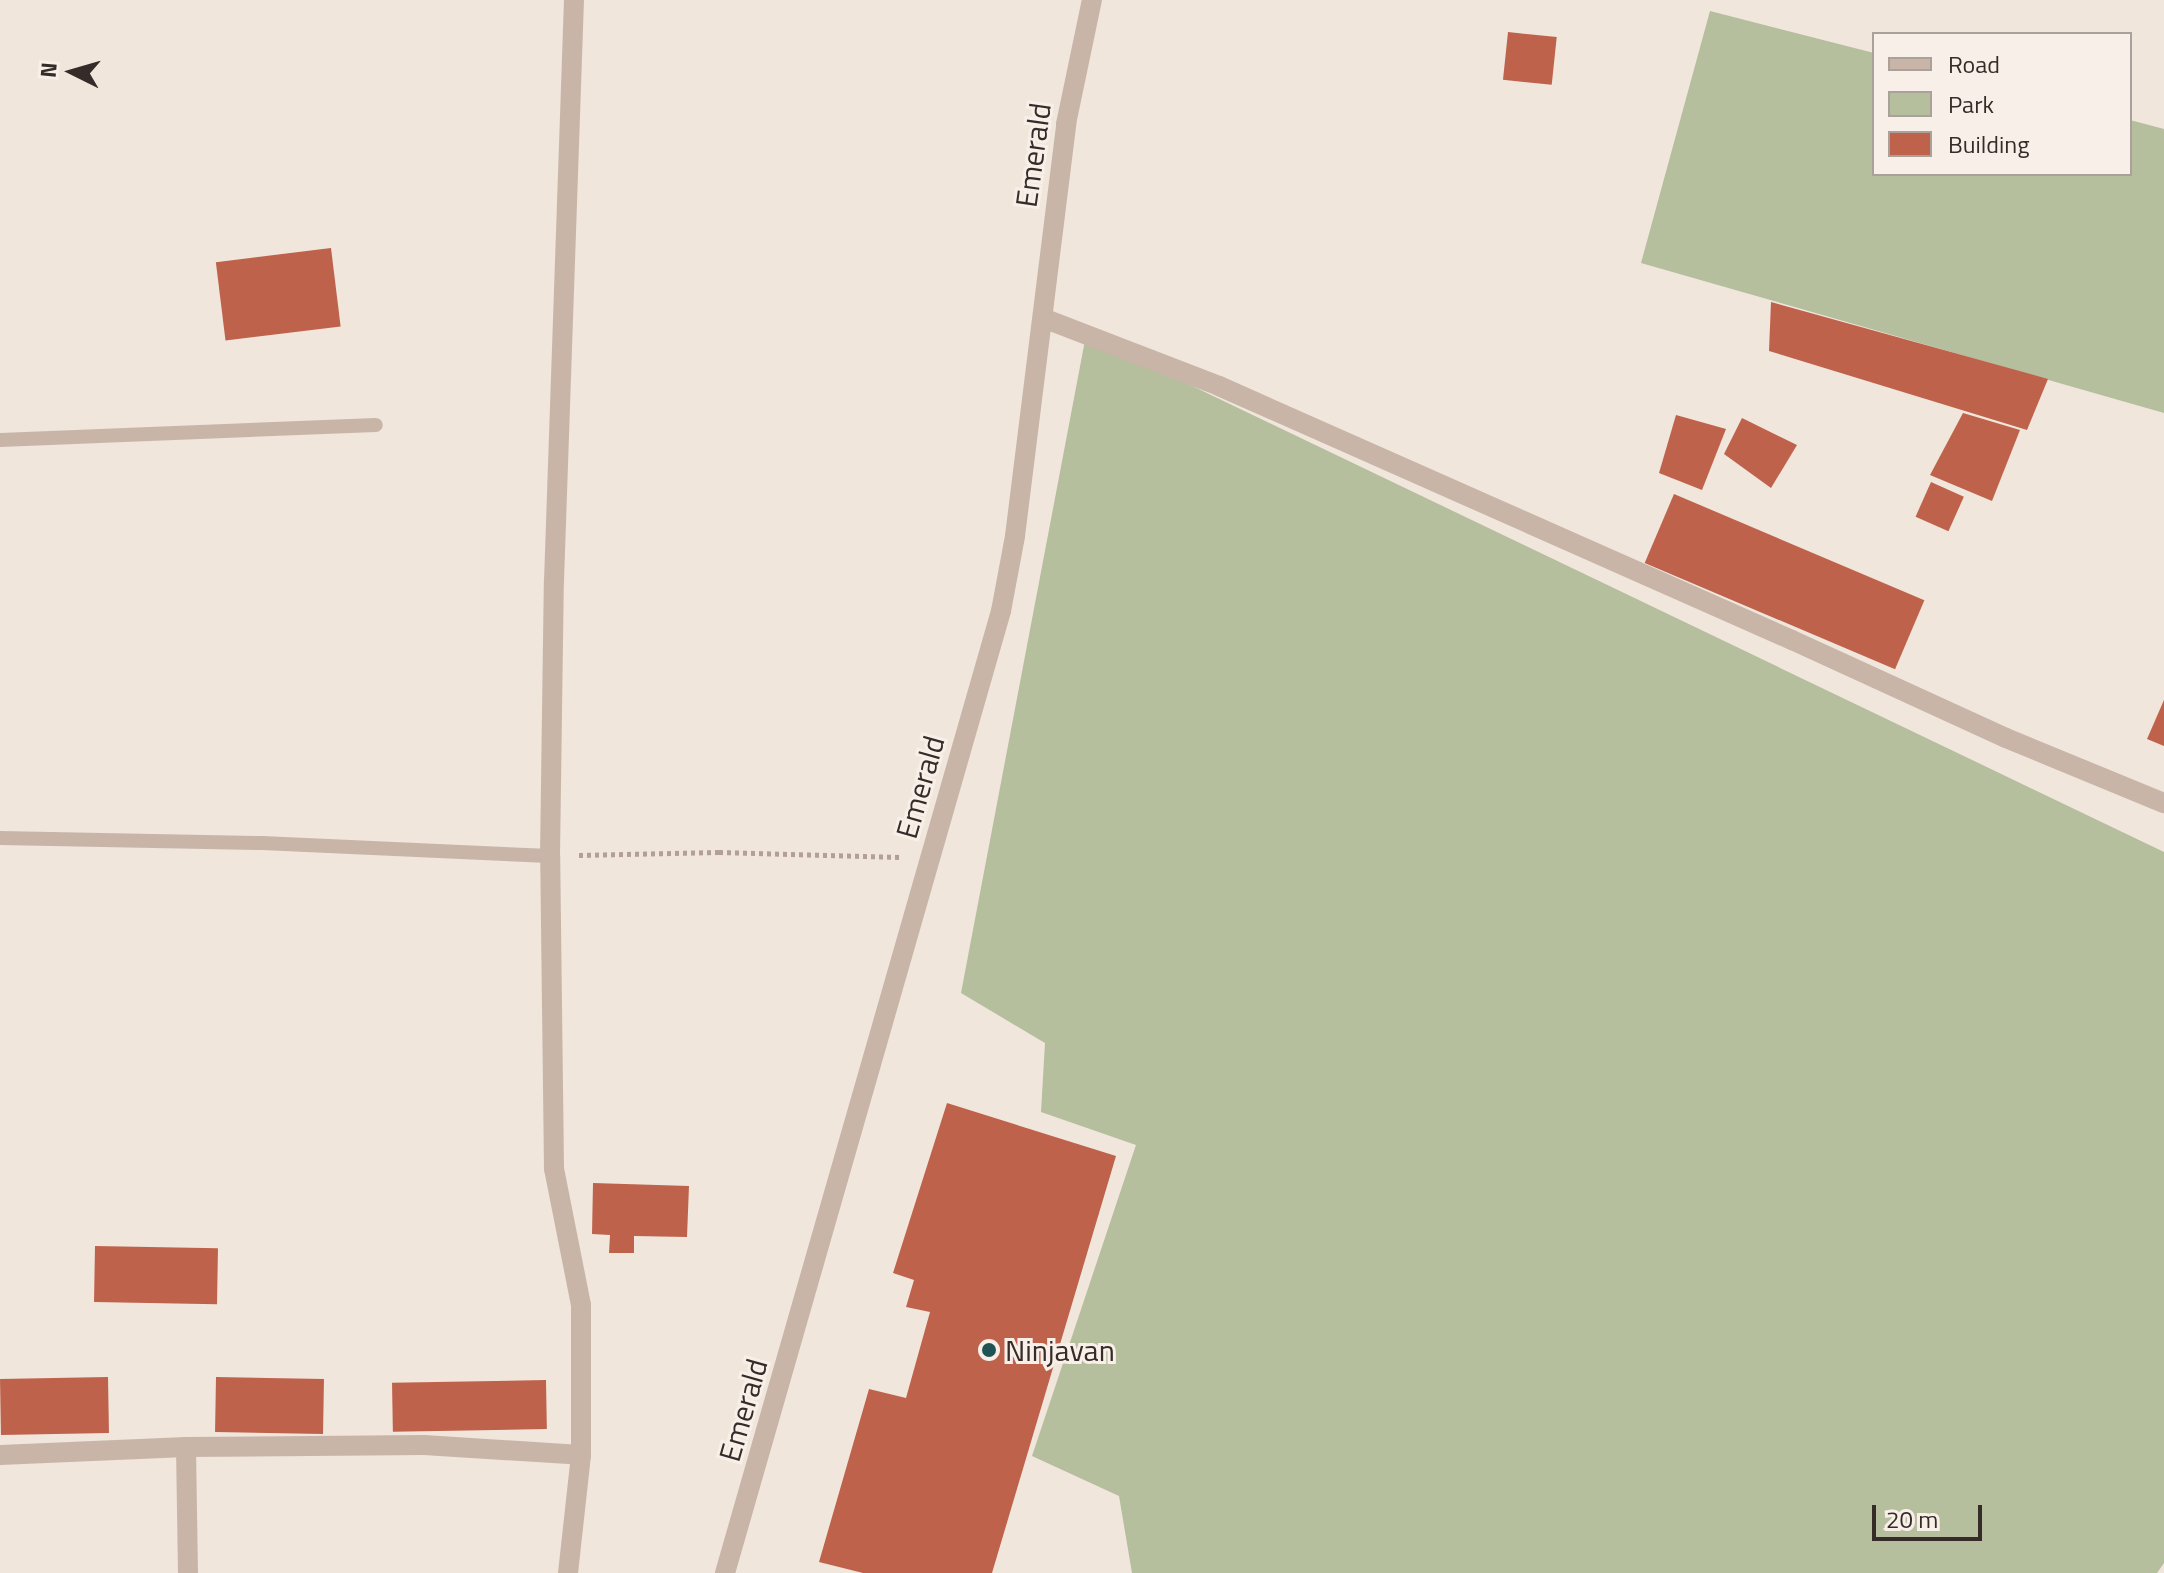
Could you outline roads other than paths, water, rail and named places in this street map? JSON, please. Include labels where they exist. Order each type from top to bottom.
[{"type":"street","points":[[568,1573],[581,1455],[581,1305],[554,1169],[550,856],[554,581],[574,0]]},
{"type":"street","name":"Emerald","points":[[725,1573],[1001,611],[1043,318],[1066,124],[1092,0]]},
{"type":"street","points":[[1043,318],[1219,386],[2006,738],[2164,803]]},
{"type":"street","points":[[0,1455],[186,1447],[424,1445],[581,1455]]},
{"type":"street","points":[[186,1447],[188,1573]]},
{"type":"lane","points":[[0,440],[376,425]]},
{"type":"lane","points":[[0,838],[262,843],[550,856]]},
{"type":"place","name":"Ninjavan","points":[[989,1350]]}]
